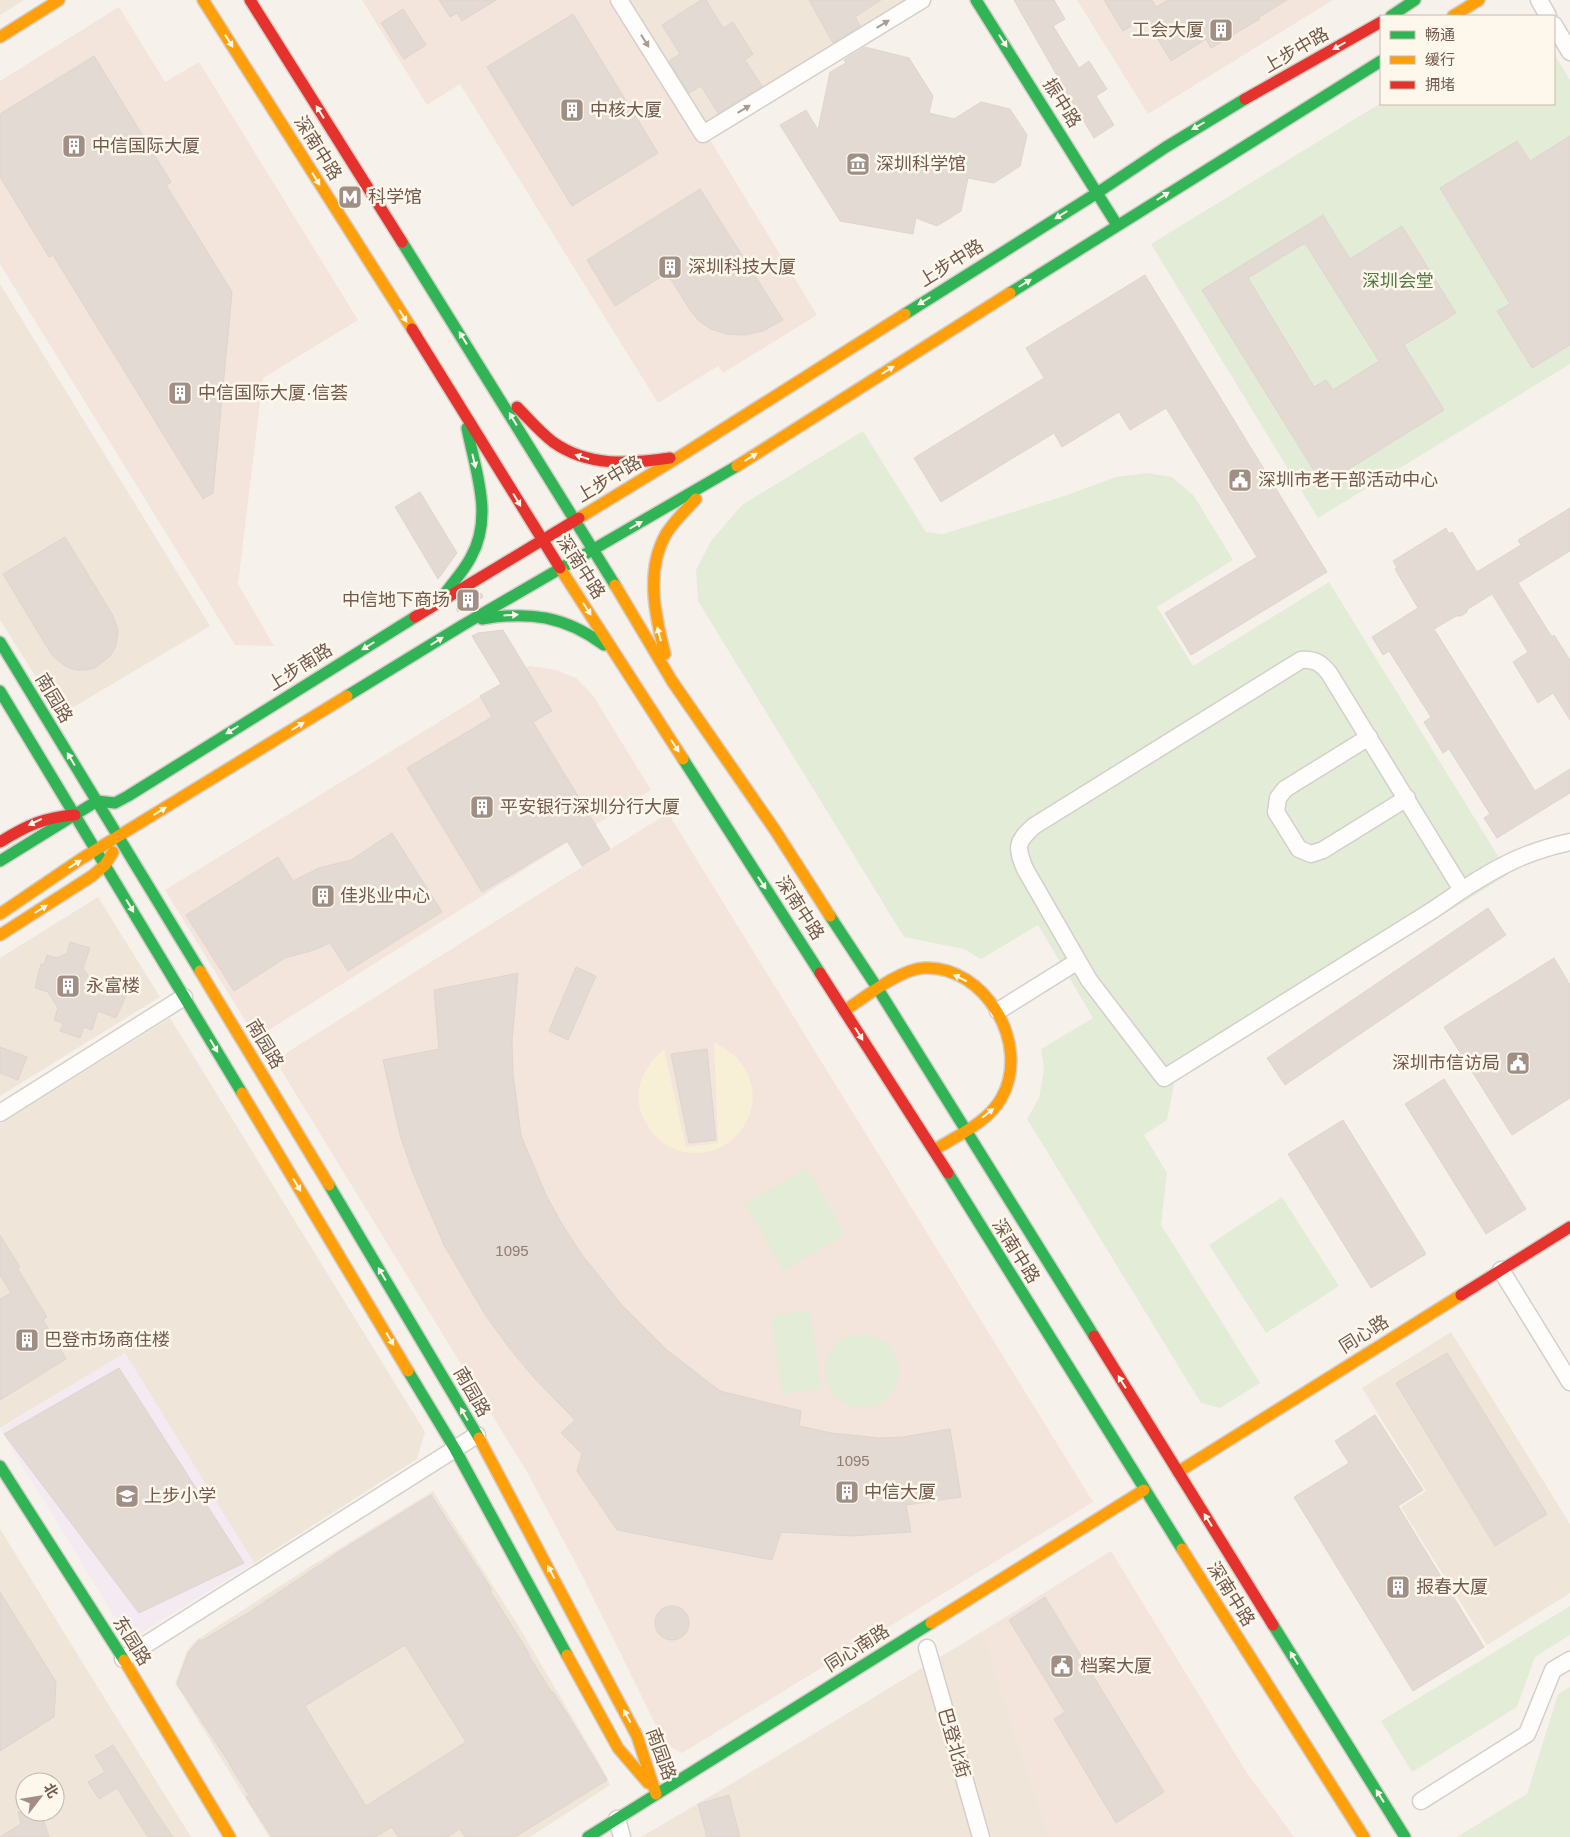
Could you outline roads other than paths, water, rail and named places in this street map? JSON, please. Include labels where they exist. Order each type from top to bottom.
[{"type":"main road","points":[[0,37],[38,5],[59,0]]},
{"type":"main road","name":"深南中路","points":[[203,0],[465,413],[543,540],[934,1150],[1144,1490],[1364,1837]]},
{"type":"main road","name":"深南中路","points":[[250,0],[489,380],[672,681],[775,830],[878,990],[1405,1837]]},
{"type":"main road","name":"振中路","points":[[976,0],[1117,225]]},
{"type":"main road","points":[[1392,15],[1415,0]]},
{"type":"main road","points":[[1455,15],[1479,0]]},
{"type":"main road","name":"上步中路","points":[[543,540],[682,455],[1097,193],[1137,164],[1191,130],[1380,23]]},
{"type":"main road","points":[[0,914],[96,850],[463,624],[710,483],[1117,225],[1380,62]]},
{"type":"main road","points":[[489,380],[558,446],[578,456],[595,461],[629,464],[682,455]]},
{"type":"main road","points":[[439,602],[468,562],[477,545],[482,526],[482,494],[473,462],[465,413]]},
{"type":"main road","points":[[672,681],[657,624],[654,577],[657,558],[665,535],[710,483]]},
{"type":"main road","name":"上步南路","points":[[96,801],[115,803],[128,796],[439,602],[543,540]]},
{"type":"main road","points":[[463,624],[514,614],[561,620],[592,634],[622,664]]},
{"type":"main road","name":"南园路","points":[[0,642],[286,1112],[477,1436],[638,1736],[656,1794]]},
{"type":"main road","name":"南园路","points":[[0,691],[455,1449],[618,1748],[656,1794]]},
{"type":"main road","points":[[0,861],[96,801]]},
{"type":"main road","points":[[0,842],[38,820],[49,816],[74,815]]},
{"type":"main road","points":[[0,935],[78,886],[105,864],[118,837]]},
{"type":"main road","points":[[844,1011],[914,970],[924,968],[954,974],[969,982],[989,999],[998,1011],[1009,1038],[1011,1052],[1011,1068],[1002,1100],[994,1109],[966,1130],[934,1150]]},
{"type":"main road","name":"同心路","points":[[1178,1472],[1570,1227]]},
{"type":"main road","name":"东园路","points":[[0,1466],[123,1659],[230,1837]]},
{"type":"main road","name":"同心南路","points":[[588,1837],[1144,1490]]},
{"type":"street","points":[[619,0],[703,134],[922,0]]},
{"type":"street","points":[[1539,0],[1547,15]]},
{"type":"street","points":[[1555,27],[1570,52]]},
{"type":"street","points":[[1462,890],[1369,737],[1321,664],[1311,659],[1301,660],[1034,826],[1023,836],[1018,846],[1019,856],[1025,869],[1089,980],[1164,1078],[1491,872],[1517,858],[1543,848],[1570,842]]},
{"type":"street","points":[[1369,737],[1286,789],[1278,798],[1276,812],[1299,849],[1312,854],[1323,850],[1406,798]]},
{"type":"street","points":[[998,1011],[1078,961]]},
{"type":"street","points":[[0,1113],[184,997]]},
{"type":"street","points":[[1501,1270],[1570,1382]]},
{"type":"street","points":[[123,1659],[477,1436]]},
{"type":"street","name":"巴登北街","points":[[927,1648],[981,1837]]},
{"type":"street","points":[[1420,1801],[1527,1734],[1553,1670],[1570,1660]]},
{"type":"street","points":[[617,1819],[622,1837]]},
{"type":"place","name":"工会大厦","points":[[1221,30]]},
{"type":"place","name":"中核大厦","points":[[572,110]]},
{"type":"place","name":"中信国际大厦","points":[[74,146]]},
{"type":"place","name":"深圳科学馆","points":[[858,164]]},
{"type":"place","name":"科学馆","points":[[350,197]]},
{"type":"place","name":"深圳科技大厦","points":[[670,267]]},
{"type":"place","name":"中信国际大厦·信荟","points":[[180,393]]},
{"type":"place","name":"深圳市老干部活动中心","points":[[1240,480]]},
{"type":"place","name":"中信地下商场","points":[[468,600]]},
{"type":"place","name":"平安银行深圳分行大厦","points":[[482,807]]},
{"type":"place","name":"佳兆业中心","points":[[323,896]]},
{"type":"place","name":"永富楼","points":[[68,986]]},
{"type":"place","name":"深圳市信访局","points":[[1518,1063]]},
{"type":"place","name":"巴登市场商住楼","points":[[27,1340]]},
{"type":"place","name":"中信大厦","points":[[847,1492]]},
{"type":"place","name":"上步小学","points":[[127,1496]]},
{"type":"place","name":"报春大厦","points":[[1398,1587]]},
{"type":"place","name":"档案大厦","points":[[1062,1666]]},
{"type":"park label","name":"深圳会堂","points":[[1398,281]]}]
